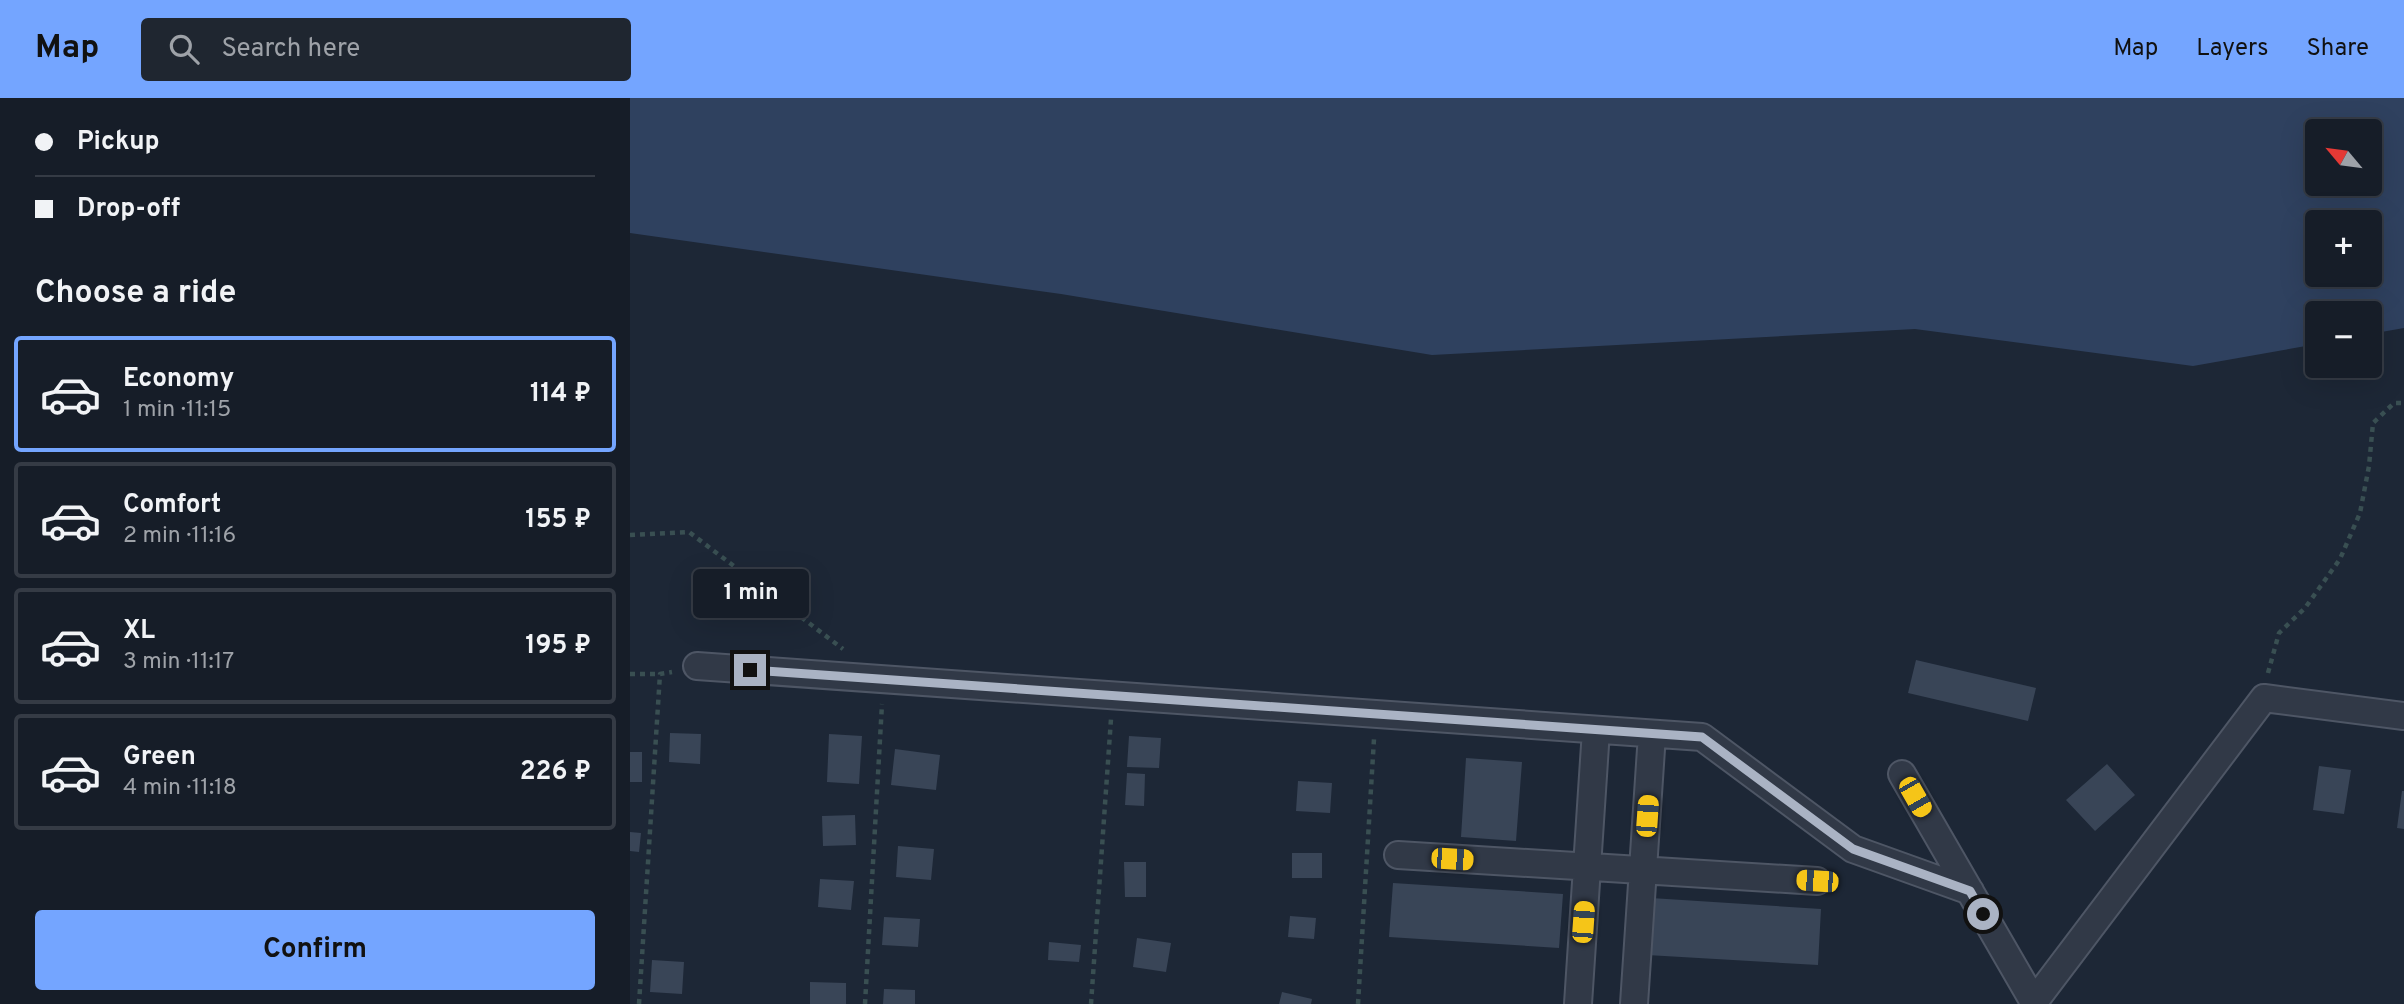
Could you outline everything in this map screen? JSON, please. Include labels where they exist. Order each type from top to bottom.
[{"type":"street","points":[[697,666],[1702,737],[1853,849],[1970,891]]},
{"type":"street","points":[[1902,774],[2034,1003],[2264,698],[2404,716]]},
{"type":"street","points":[[1578,1004],[1596,730]]},
{"type":"street","points":[[1634,1004],[1652,734]]},
{"type":"street","points":[[1398,855],[1817,881]]},
{"type":"path","points":[[2264,698],[2269,664],[2279,633],[2305,608],[2340,559],[2360,513],[2369,467],[2373,423],[2394,403],[2404,403]]},
{"type":"path","points":[[630,535],[689,533],[883,679],[866,1004]]},
{"type":"path","points":[[630,674],[660,674],[697,666]]},
{"type":"path","points":[[639,1004],[660,674]]},
{"type":"path","points":[[1091,1004],[1112,695]]},
{"type":"path","points":[[1358,1004],[1376,714]]},
{"type":"water","points":[[630,98],[2404,98],[2404,328],[2382,332],[2382,301],[2305,301],[2305,346],[2193,366],[1915,329],[1432,355],[1061,294],[630,233]]},
{"type":"building","points":[[1916,660],[2036,688],[2028,721],[1908,693]]},
{"type":"building","points":[[670,733],[701,734],[700,764],[669,762]]},
{"type":"building","points":[[829,734],[862,736],[859,784],[827,782]]},
{"type":"building","points":[[1129,736],[1161,738],[1159,768],[1127,767]]},
{"type":"building","points":[[895,749],[940,755],[936,790],[891,785]]},
{"type":"building","points":[[630,752],[642,752],[642,782],[630,782]]},
{"type":"building","points":[[1466,758],[1522,762],[1516,841],[1461,837]]},
{"type":"building","points":[[2107,764],[2135,795],[2095,831],[2066,800]]},
{"type":"building","points":[[2319,766],[2351,770],[2344,814],[2313,810]]},
{"type":"building","points":[[1127,773],[1145,774],[1144,806],[1125,805]]},
{"type":"building","points":[[1298,781],[1332,783],[1330,813],[1296,811]]},
{"type":"building","points":[[2404,791],[2404,829],[2397,828]]},
{"type":"building","points":[[855,815],[856,845],[823,846],[822,816]]},
{"type":"building","points":[[630,832],[641,833],[639,852],[630,851]]},
{"type":"building","points":[[898,846],[934,849],[931,880],[896,877]]},
{"type":"building","points":[[1292,853],[1322,853],[1322,878],[1292,878]]},
{"type":"building","points":[[1124,862],[1146,862],[1146,897],[1125,897]]},
{"type":"building","points":[[820,879],[854,881],[851,910],[818,907]]},
{"type":"building","points":[[1393,883],[1563,894],[1559,948],[1389,937]]},
{"type":"building","points":[[1651,898],[1821,909],[1818,965],[1647,955]]},
{"type":"building","points":[[1290,916],[1316,918],[1314,939],[1288,937]]},
{"type":"building","points":[[884,917],[920,919],[918,947],[882,945]]},
{"type":"building","points":[[1137,938],[1171,943],[1166,972],[1133,967]]},
{"type":"building","points":[[1049,942],[1081,945],[1079,962],[1048,960]]},
{"type":"building","points":[[652,960],[684,962],[682,994],[650,992]]},
{"type":"building","points":[[810,982],[846,983],[846,1004],[810,1004]]},
{"type":"building","points":[[884,989],[915,990],[915,1004],[883,1004]]},
{"type":"building","points":[[1282,992],[1312,999],[1311,1004],[1279,1004]]},
{"type":"route","points":[[750,670],[1702,737],[1853,849],[1970,891],[1983,914]]}]
